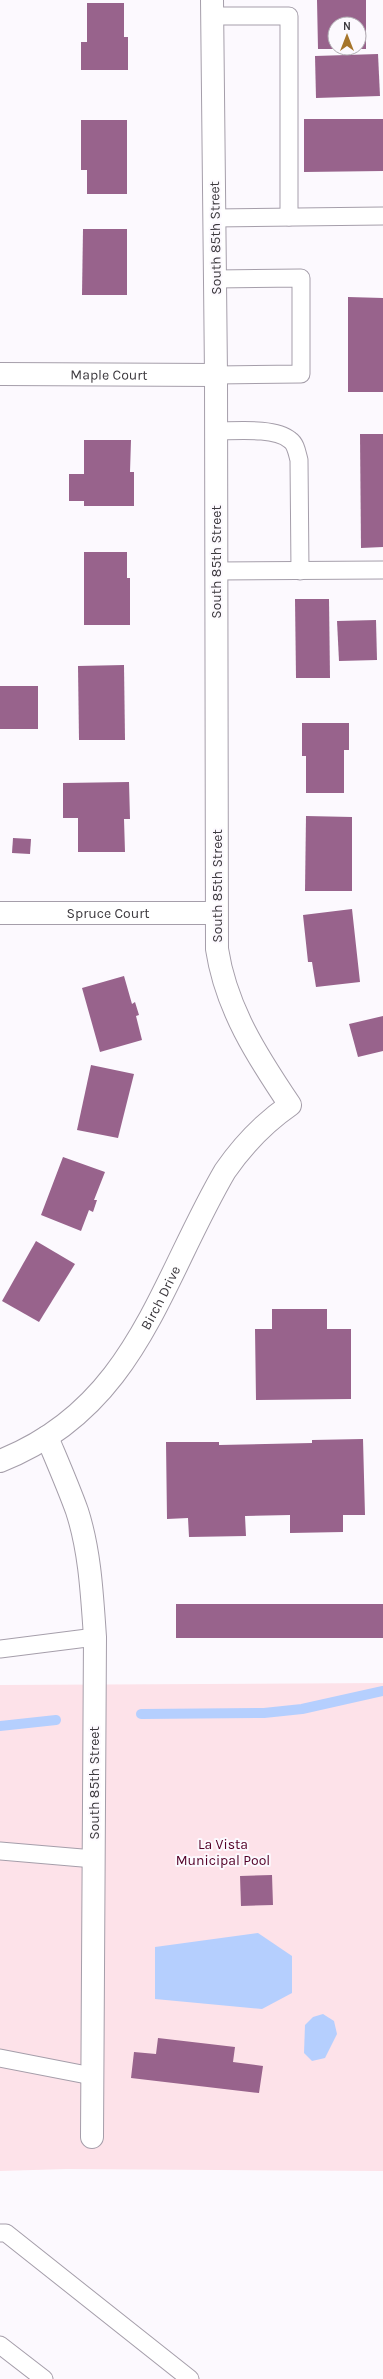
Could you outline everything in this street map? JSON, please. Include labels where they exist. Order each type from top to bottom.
[{"type":"street","name":"South 85th Street","points":[[212,8],[216,375],[217,949],[227,993],[245,1033],[290,1105]]},
{"type":"street","name":"Maple Court","points":[[1,374],[216,375]]},
{"type":"street","name":"Spruce Court","points":[[0,912],[216,913]]},
{"type":"street","name":"Birch Drive","points":[[0,1460],[46,1437],[89,1404],[115,1376],[134,1348],[225,1171],[243,1147],[265,1124],[290,1105]]},
{"type":"street","name":"South 85th Street","points":[[46,1437],[77,1510],[83,1533],[91,1582],[95,1637],[92,2137]]},
{"type":"lane","points":[[212,8],[289,16],[289,217]]},
{"type":"lane","points":[[214,218],[383,216]]},
{"type":"lane","points":[[215,279],[301,278],[301,374],[216,375]]},
{"type":"lane","points":[[216,431],[273,432],[291,440],[296,447],[299,460],[300,570]]},
{"type":"lane","points":[[216,571],[383,570]]},
{"type":"lane","points":[[0,1649],[95,1637]]},
{"type":"lane","points":[[0,1851],[94,1859]]},
{"type":"lane","points":[[0,2058],[92,2076]]},
{"type":"lane","points":[[0,2233],[6,2233],[190,2379]]},
{"type":"lane","points":[[0,2345],[44,2379]]},
{"type":"green space","name":"La Vista Municipal Pool","points":[[383,1683],[383,2171],[66,2169],[0,2171],[0,1685]]},
{"type":"water","points":[[258,1933],[292,1956],[292,1993],[262,2009],[155,1999],[155,1947]]},
{"type":"water","points":[[323,2014],[334,2021],[337,2034],[325,2058],[312,2061],[304,2053],[305,2025],[313,2017]]},
{"type":"building","points":[[317,0],[366,0],[366,16],[327,16],[327,49],[318,49]]},
{"type":"building","points":[[87,3],[124,3],[124,37],[128,37],[128,70],[81,70],[81,42],[87,42]]},
{"type":"building","points":[[367,54],[378,54],[380,96],[316,98],[315,56],[367,56]]},
{"type":"building","points":[[304,119],[383,119],[383,171],[304,172]]},
{"type":"building","points":[[81,120],[127,120],[127,194],[87,194],[87,170],[81,170]]},
{"type":"building","points":[[83,229],[127,229],[127,295],[82,295]]},
{"type":"building","points":[[348,297],[383,298],[383,392],[348,392]]},
{"type":"building","points":[[360,434],[383,434],[383,547],[361,548]]},
{"type":"building","points":[[84,440],[131,440],[130,472],[134,472],[134,506],[84,506],[84,501],[69,501],[69,474],[84,474]]},
{"type":"building","points":[[84,552],[127,552],[127,578],[130,578],[130,625],[84,625]]},
{"type":"building","points":[[295,599],[329,599],[330,678],[296,678]]},
{"type":"building","points":[[376,620],[377,660],[339,661],[337,621]]},
{"type":"building","points":[[124,665],[125,740],[79,740],[78,666]]},
{"type":"building","points":[[0,686],[38,686],[38,729],[0,729]]},
{"type":"building","points":[[302,723],[349,723],[349,750],[344,750],[344,793],[306,793],[306,756],[302,756]]},
{"type":"building","points":[[129,782],[130,819],[124,819],[125,852],[78,852],[78,818],[63,818],[63,783]]},
{"type":"building","points":[[306,816],[352,817],[352,891],[305,891]]},
{"type":"building","points":[[13,838],[31,839],[30,854],[12,853]]},
{"type":"building","points":[[352,909],[360,982],[316,987],[312,962],[308,962],[303,915]]},
{"type":"building","points":[[124,976],[132,1004],[135,1002],[139,1015],[136,1016],[142,1040],[100,1052],[82,988]]},
{"type":"building","points":[[383,1016],[383,1051],[358,1057],[349,1024]]},
{"type":"building","points":[[91,1065],[134,1074],[118,1138],[77,1130]]},
{"type":"building","points":[[63,1157],[105,1172],[94,1200],[97,1200],[93,1212],[89,1210],[81,1231],[41,1215]]},
{"type":"building","points":[[36,1241],[75,1264],[39,1322],[2,1301]]},
{"type":"building","points":[[272,1309],[327,1309],[327,1329],[351,1329],[351,1399],[256,1400],[255,1329],[272,1329]]},
{"type":"building","points":[[363,1439],[365,1515],[343,1515],[343,1532],[290,1533],[290,1515],[245,1516],[246,1536],[189,1537],[188,1518],[167,1519],[166,1442],[219,1442],[219,1445],[312,1443],[312,1440]]},
{"type":"building","points":[[176,1604],[383,1604],[383,1638],[176,1638]]},
{"type":"building","points":[[272,1875],[273,1905],[241,1906],[240,1876]]},
{"type":"building","points":[[158,2038],[235,2047],[233,2062],[263,2066],[259,2093],[131,2078],[134,2052],[156,2054]]},
{"type":"waterway","points":[[141,1714],[264,1713],[302,1709],[383,1691]]},
{"type":"waterway","points":[[0,1726],[56,1720]]}]
